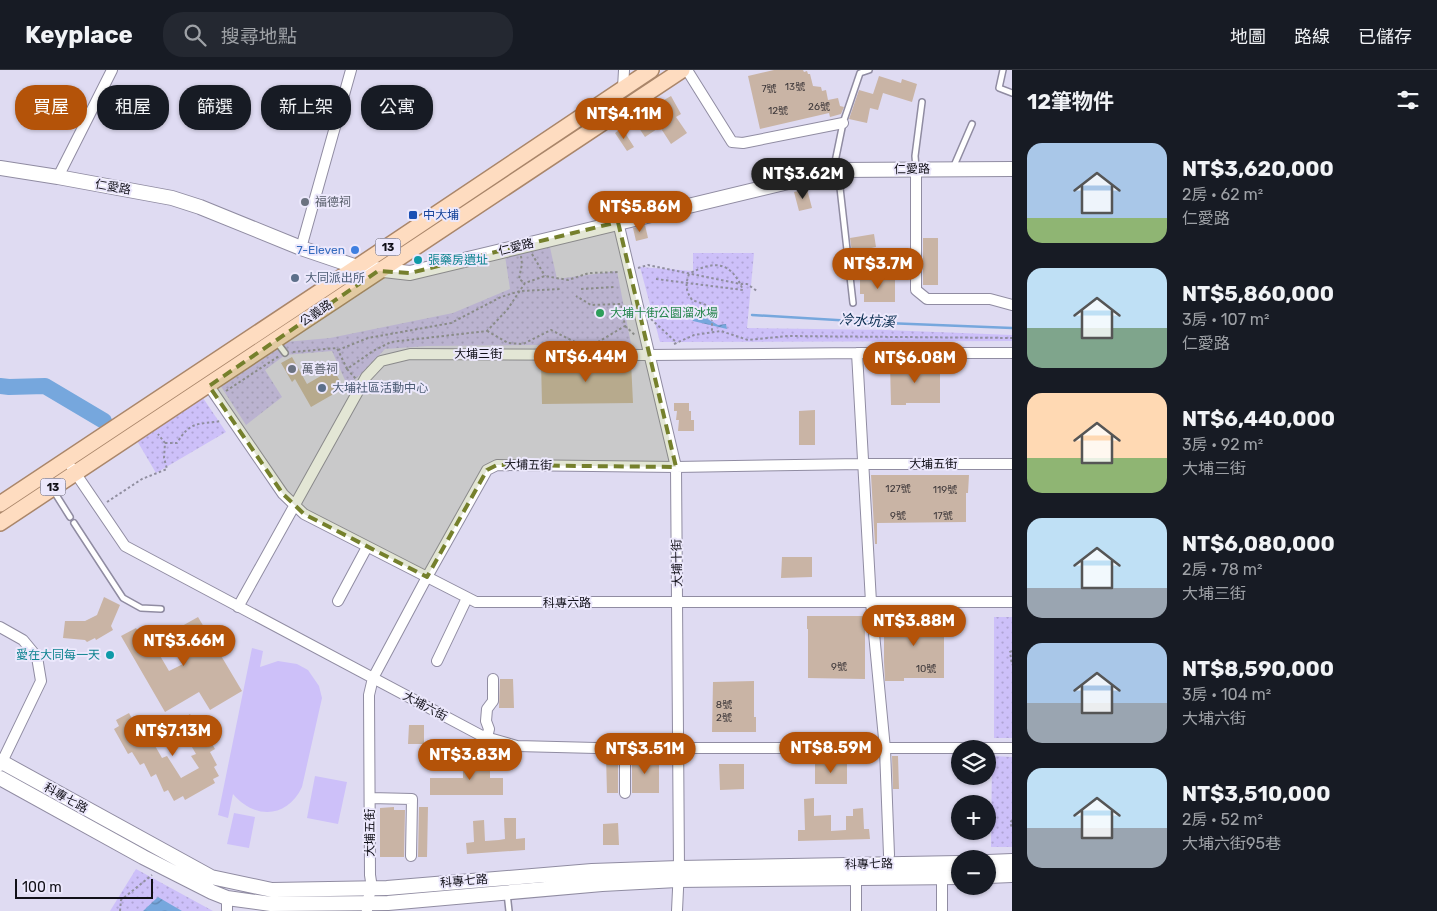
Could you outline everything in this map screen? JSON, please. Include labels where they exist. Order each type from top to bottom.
[{"type":"main road","name":"公義路","points":[[0,504],[357,268],[651,70]]},
{"type":"main road","name":"公義路","points":[[0,523],[75,472],[209,386],[280,347],[378,271],[682,70]]},
{"type":"street","points":[[58,177],[112,70]]},
{"type":"street","points":[[301,248],[352,70]]},
{"type":"street","points":[[623,88],[624,70]]},
{"type":"street","points":[[687,70],[732,142],[744,143],[843,123]]},
{"type":"street","name":"仁愛路","points":[[0,168],[172,198],[357,268],[410,273],[838,170],[1012,169]]},
{"type":"street","points":[[916,169],[916,290],[927,299],[990,299],[1012,305]]},
{"type":"street","name":"大埔十街","points":[[618,222],[676,467],[678,601],[677,911]]},
{"type":"street","points":[[857,353],[871,602],[885,749],[889,855]]},
{"type":"street","name":"大埔三街","points":[[238,607],[366,377],[381,361],[410,354],[1012,353]]},
{"type":"street","name":"科專六路","points":[[209,386],[278,488],[304,514],[476,602],[1012,602]]},
{"type":"street","name":"大埔六街","points":[[66,460],[125,546],[487,737],[518,746],[677,749],[1012,748]]},
{"type":"street","name":"大埔五街","points":[[366,908],[372,888],[369,695],[373,678],[487,470],[497,464],[676,467],[1012,464]]},
{"type":"street","points":[[338,601],[367,547]]},
{"type":"street","points":[[437,662],[467,598]]},
{"type":"street","points":[[0,627],[23,640],[37,657],[41,681],[1,763]]},
{"type":"street","points":[[487,737],[489,729],[486,721],[487,709],[493,701],[493,679]]},
{"type":"street","points":[[624,792],[625,748]]},
{"type":"street","name":"科專七路","points":[[1,763],[211,877],[272,890],[372,888],[592,871],[856,879],[951,878]]},
{"type":"street","name":"科專七路","points":[[0,778],[227,904],[366,908],[602,884],[678,874],[951,863]]},
{"type":"street","points":[[370,798],[412,799],[411,856]]},
{"type":"street","points":[[996,862],[1012,861]]},
{"type":"street","points":[[942,863],[942,911]]},
{"type":"street","points":[[996,876],[1012,875]]},
{"type":"street","points":[[856,879],[856,911]]},
{"type":"lane","points":[[853,303],[838,170],[835,162],[843,123],[859,72],[869,70]]},
{"type":"lane","points":[[1003,70],[999,88],[1012,93]]},
{"type":"lane","points":[[916,169],[915,156],[922,102]]},
{"type":"lane","points":[[952,169],[972,124]]},
{"type":"lane","points":[[43,475],[70,517]]},
{"type":"lane","points":[[74,523],[123,598],[141,608],[161,609]]},
{"type":"lane","points":[[508,893],[509,911]]},
{"type":"path","points":[[528,249],[545,276]]},
{"type":"path","points":[[520,252],[522,264],[519,279],[525,283]]},
{"type":"path","points":[[656,279],[686,282],[743,290],[735,275],[725,267],[710,264],[702,266],[689,274],[686,282],[686,292],[692,300],[712,307],[712,332]]},
{"type":"path","points":[[636,268],[648,265],[747,284],[757,292]]},
{"type":"path","points":[[487,332],[508,310],[525,283],[545,276],[568,280],[589,273],[622,272]]},
{"type":"path","points":[[580,289],[614,287]]},
{"type":"path","points":[[338,350],[368,338],[451,323],[501,297],[520,291],[562,289]]},
{"type":"path","points":[[576,296],[591,305],[629,304]]},
{"type":"path","points":[[621,304],[625,326],[636,336]]},
{"type":"path","points":[[648,317],[677,343]]},
{"type":"path","points":[[226,391],[280,347],[337,348],[347,369],[373,351],[391,342],[487,332],[508,344],[523,344],[552,330],[575,342],[598,342],[625,326]]},
{"type":"path","points":[[673,345],[694,335],[721,330],[748,340],[788,336],[1012,338]]},
{"type":"path","points":[[165,443],[177,443],[185,430],[199,423],[222,421]]},
{"type":"path","points":[[107,502],[142,479],[167,469],[164,458],[165,443],[158,434]]},
{"type":"path","points":[[1012,651],[1010,652],[1012,665]]},
{"type":"path","points":[[1012,820],[1010,823],[1012,827]]},
{"type":"path","points":[[120,911],[121,900],[152,875]]},
{"type":"highlighted area","points":[[618,222],[676,467],[497,465],[487,470],[427,577],[304,514],[283,494],[209,386],[378,271],[410,273]]},
{"type":"shaded area","points":[[549,243],[557,279],[617,271],[631,344],[427,346],[385,349],[348,387],[332,351],[285,355],[265,370],[282,397],[246,425],[220,385],[285,342],[330,338],[453,313],[510,289],[505,256]]},
{"type":"shaded area","points":[[693,253],[754,253],[747,328],[886,330],[1012,335],[1012,341],[660,342],[640,267],[693,271]]},
{"type":"shaded area","points":[[203,398],[226,432],[156,473],[136,439]]},
{"type":"shaded area","points":[[994,617],[1012,617],[1012,738],[994,738]]},
{"type":"shaded area","points":[[252,648],[263,651],[260,667],[278,661],[297,664],[308,670],[319,686],[322,698],[302,787],[296,798],[279,810],[270,812],[251,808],[233,794],[228,818],[218,815]]},
{"type":"shaded area","points":[[996,756],[1012,757],[1012,847],[991,847],[991,840],[996,840],[996,795],[992,795],[992,785],[996,785]]},
{"type":"shaded area","points":[[315,776],[347,782],[338,824],[307,818]]},
{"type":"shaded area","points":[[234,813],[255,817],[249,848],[227,844]]},
{"type":"shaded area","points":[[136,869],[213,911],[110,911]]},
{"type":"water","points":[[683,305],[718,325],[726,324],[727,329],[693,321],[690,315],[680,312],[679,308]]},
{"type":"water","points":[[158,897],[182,911],[143,911]]},
{"type":"building","points":[[774,70],[807,71],[810,74],[813,86],[821,87],[822,91],[826,90],[828,100],[838,98],[840,106],[844,107],[841,114],[830,117],[829,113],[760,129],[748,76]]},
{"type":"building","points":[[879,76],[901,83],[902,79],[917,84],[912,102],[883,93],[878,110],[870,108],[867,123],[849,119],[859,90],[873,94]]},
{"type":"building","points":[[671,96],[681,114],[676,117],[687,133],[671,144],[660,127],[645,137],[635,122],[650,113],[648,109]]},
{"type":"building","points":[[622,128],[634,147],[627,151],[615,133]]},
{"type":"building","points":[[807,189],[812,208],[799,211],[794,192]]},
{"type":"building","points":[[645,225],[648,238],[636,241],[633,228]]},
{"type":"building","points":[[874,234],[876,247],[852,252],[850,238]]},
{"type":"building","points":[[923,238],[938,238],[938,285],[923,285]]},
{"type":"building","points":[[860,278],[895,278],[895,302],[864,302],[864,294],[860,294]]},
{"type":"building","name":"大埔社區活動中心","points":[[292,357],[307,384],[333,369],[344,388],[311,407],[295,379],[292,382],[281,363]]},
{"type":"building","points":[[541,361],[631,362],[633,403],[542,404]]},
{"type":"building","points":[[890,363],[940,364],[940,403],[891,405]]},
{"type":"building","points":[[674,403],[689,403],[691,420],[694,420],[694,431],[678,431],[679,420],[676,420],[677,411],[674,411]]},
{"type":"building","points":[[815,410],[815,445],[799,445],[799,411]]},
{"type":"building","points":[[871,475],[969,475],[968,493],[966,493],[966,522],[877,523],[877,544],[875,544]]},
{"type":"building","points":[[782,557],[812,557],[812,577],[781,578]]},
{"type":"building","points":[[104,597],[120,605],[111,626],[113,630],[96,640],[95,638],[87,642],[85,640],[63,638],[65,621],[85,621],[97,615]]},
{"type":"building","points":[[884,615],[944,615],[944,678],[904,678],[904,681],[885,681]]},
{"type":"building","points":[[807,616],[865,616],[865,679],[808,678]]},
{"type":"building","points":[[198,617],[242,691],[210,710],[199,692],[165,712],[121,636],[136,628],[139,633],[145,630],[169,671],[183,664],[166,635]]},
{"type":"building","points":[[500,679],[513,679],[514,708],[499,708]]},
{"type":"building","points":[[754,681],[756,732],[712,732],[713,682]]},
{"type":"building","points":[[129,713],[140,734],[142,732],[150,745],[154,744],[162,758],[167,756],[181,778],[199,768],[191,756],[196,754],[189,742],[195,738],[184,718],[190,714],[192,717],[197,715],[199,718],[204,715],[213,732],[207,735],[215,749],[210,752],[217,765],[214,767],[219,776],[213,779],[215,783],[185,800],[183,796],[174,801],[168,790],[164,792],[156,774],[151,777],[144,763],[140,765],[132,752],[128,754],[114,729],[119,726],[116,720]]},
{"type":"building","points":[[409,725],[424,725],[424,744],[408,744]]},
{"type":"building","points":[[430,742],[462,742],[462,758],[430,758]]},
{"type":"building","points":[[606,756],[618,756],[618,793],[607,793]]},
{"type":"building","points":[[632,756],[659,757],[659,793],[632,793]]},
{"type":"building","points":[[892,756],[898,756],[899,789],[893,789]]},
{"type":"building","points":[[463,757],[490,757],[490,778],[503,778],[503,795],[430,795],[430,778],[463,778]]},
{"type":"building","points":[[719,764],[744,764],[744,789],[720,790]]},
{"type":"building","points":[[815,764],[847,764],[847,784],[815,784]]},
{"type":"building","points":[[814,798],[814,816],[831,815],[831,831],[846,830],[846,816],[853,816],[853,809],[863,808],[864,829],[869,829],[870,839],[798,841],[798,830],[805,830],[804,799]]},
{"type":"building","points":[[394,807],[394,810],[405,810],[404,857],[380,857],[380,808]]},
{"type":"building","points":[[419,807],[428,807],[427,857],[418,857]]},
{"type":"building","points":[[504,818],[516,818],[516,839],[525,838],[525,850],[467,854],[466,843],[474,842],[473,821],[484,820],[485,841],[499,840],[505,839]]},
{"type":"building","points":[[618,823],[619,845],[603,845],[603,824]]},
{"type":"waterway","name":"冷水坑溪","points":[[752,315],[1012,328]]},
{"type":"waterway","name":"冷水坑溪","points":[[0,386],[45,386],[104,421]]},
{"type":"place","name":"福德祠","points":[[305,202]]},
{"type":"place","name":"中大埔","points":[[413,215]]},
{"type":"place","name":"7-Eleven","points":[[355,250]]},
{"type":"place","name":"張藥房遺址","points":[[418,260]]},
{"type":"place","name":"大同派出所","points":[[295,278]]},
{"type":"place","name":"大埔十街公園溜冰場","points":[[600,313]]},
{"type":"place","name":"萬善祠","points":[[292,369]]},
{"type":"place","name":"大埔社區活動中心","points":[[322,388]]},
{"type":"place","name":"愛在大同每一天","points":[[110,655]]}]
